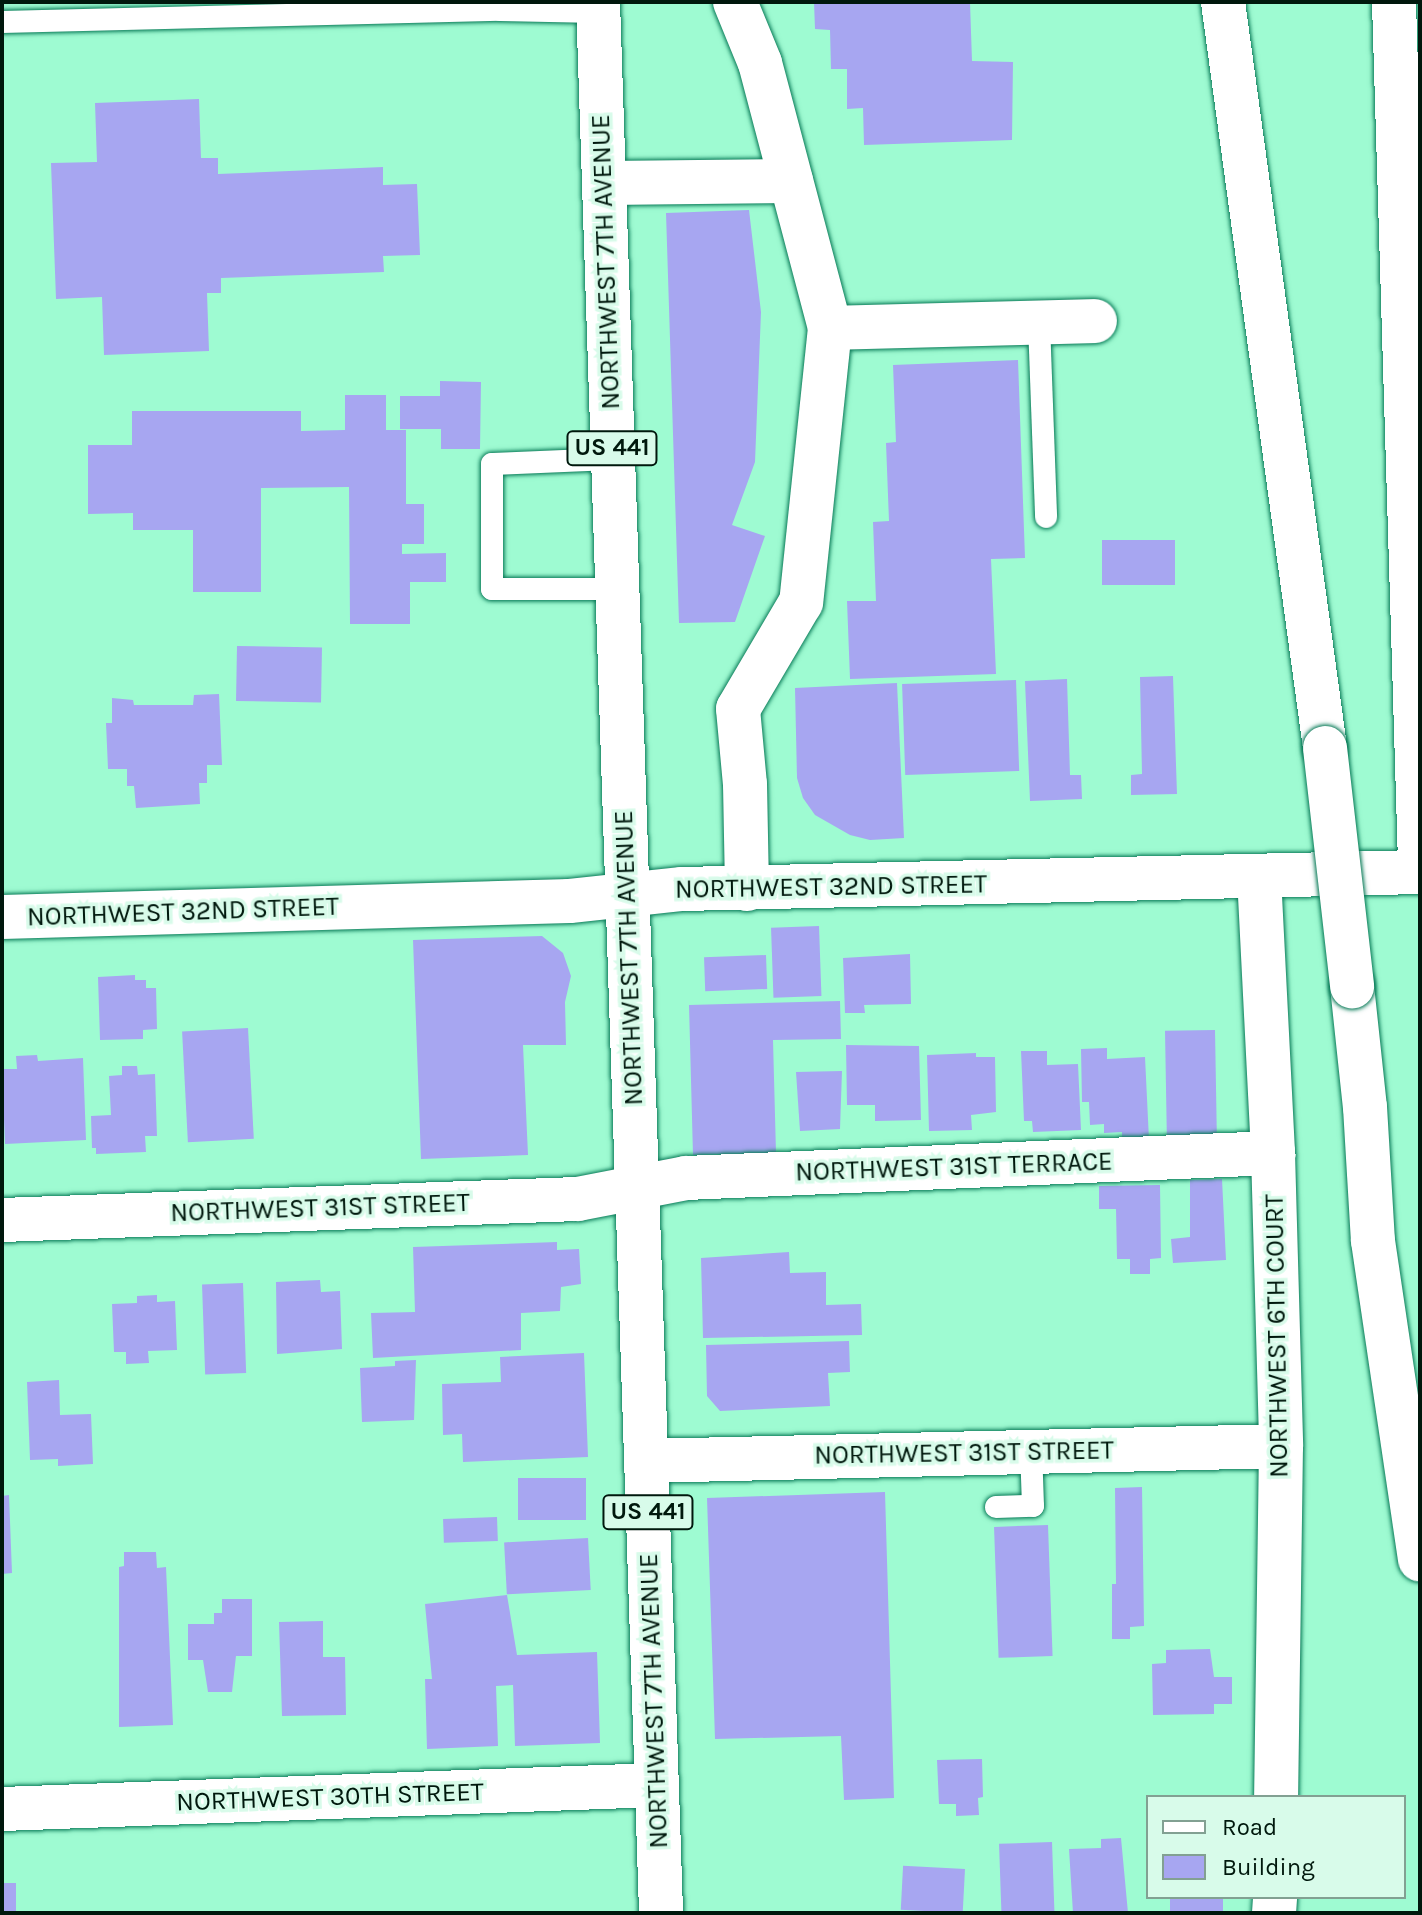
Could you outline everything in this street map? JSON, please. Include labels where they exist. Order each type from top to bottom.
[{"type":"main road","points":[[735,2],[760,63],[830,328],[801,602],[738,709],[745,784],[747,889]]},
{"type":"main road","points":[[1216,2],[1228,45]]},
{"type":"main road","points":[[1223,2],[1325,748],[1365,1107],[1373,1241],[1420,1560]]},
{"type":"main road","points":[[1394,2],[1420,865]]},
{"type":"main road","name":"NORTHWEST 7TH AVENUE","points":[[598,7],[661,1913]]},
{"type":"main road","points":[[605,183],[791,181]]},
{"type":"main road","points":[[830,328],[1095,321]]},
{"type":"main road","name":"NORTHWEST 32ND STREET","points":[[2,917],[554,902],[627,894],[747,889],[1420,872]]},
{"type":"main road","name":"NORTHWEST 6TH COURT","points":[[1259,876],[1273,1153],[1281,1446],[1276,1795]]},
{"type":"main road","name":"NORTHWEST 31ST TERRACE","points":[[636,1187],[686,1178],[1273,1153]]},
{"type":"main road","name":"NORTHWEST 31ST STREET","points":[[2,1220],[578,1199],[636,1187]]},
{"type":"main road","name":"NORTHWEST 31ST STREET","points":[[646,1461],[1281,1446]]},
{"type":"main road","name":"NORTHWEST 30TH STREET","points":[[2,1809],[657,1785]]},
{"type":"lane","points":[[2,22],[598,7]]},
{"type":"lane","points":[[1039,323],[1046,517]]},
{"type":"lane","points":[[612,459],[492,464],[492,589],[617,589]]},
{"type":"lane","points":[[996,1507],[1033,1506],[1031,1450]]},
{"type":"building","points":[[814,2],[970,2],[972,61],[1013,62],[1012,140],[864,145],[863,108],[847,109],[847,69],[831,69],[830,30],[815,29]]},
{"type":"building","points":[[199,99],[201,158],[218,158],[218,174],[383,167],[383,185],[417,184],[420,255],[383,256],[384,272],[221,278],[221,293],[207,293],[209,351],[104,355],[102,297],[56,299],[51,163],[97,162],[95,103]]},
{"type":"building","points":[[749,210],[761,312],[755,462],[732,525],[765,536],[735,622],[679,623],[666,213]]},
{"type":"building","points":[[1018,360],[1025,558],[991,559],[996,674],[850,679],[847,601],[876,601],[873,522],[889,521],[886,443],[896,442],[893,365]]},
{"type":"building","points":[[440,381],[481,382],[480,449],[441,449],[441,429],[400,429],[400,396],[440,396]]},
{"type":"building","points":[[345,395],[386,395],[386,430],[406,430],[406,504],[424,504],[424,544],[402,544],[402,554],[446,553],[446,582],[410,582],[410,624],[350,624],[349,487],[261,488],[261,592],[193,592],[193,530],[133,530],[133,513],[88,514],[88,445],[132,445],[132,411],[301,411],[301,431],[345,430]]},
{"type":"building","points":[[1102,540],[1175,540],[1175,585],[1102,585]]},
{"type":"building","points":[[237,646],[322,647],[321,702],[236,701]]},
{"type":"building","points":[[1173,676],[1177,794],[1131,795],[1131,775],[1142,774],[1140,677]]},
{"type":"building","points":[[1067,679],[1070,775],[1081,775],[1082,799],[1030,801],[1025,681]]},
{"type":"building","points":[[1016,680],[1019,771],[905,775],[902,684]]},
{"type":"building","points":[[897,683],[904,838],[870,840],[850,835],[815,815],[803,798],[797,778],[795,688]]},
{"type":"building","points":[[219,694],[222,765],[207,765],[207,783],[199,783],[200,804],[136,808],[134,786],[127,786],[127,769],[108,769],[106,723],[112,723],[112,698],[133,700],[134,705],[193,705],[194,695]]},
{"type":"building","points":[[819,926],[821,996],[773,998],[771,928]]},
{"type":"building","points":[[542,936],[563,953],[571,976],[565,1002],[566,1045],[523,1045],[528,1155],[421,1159],[413,940]]},
{"type":"building","points":[[910,954],[911,1004],[864,1005],[865,1013],[845,1013],[843,958]]},
{"type":"building","points":[[766,955],[767,989],[705,991],[704,957]]},
{"type":"building","points":[[135,975],[135,980],[146,980],[146,988],[156,988],[157,1029],[143,1030],[143,1039],[100,1040],[98,977]]},
{"type":"building","points":[[840,1001],[841,1039],[773,1040],[776,1153],[693,1155],[689,1005]]},
{"type":"building","points":[[248,1028],[254,1139],[188,1142],[182,1031]]},
{"type":"building","points":[[1215,1030],[1217,1137],[1167,1138],[1165,1031]]},
{"type":"building","points":[[846,1045],[919,1046],[921,1120],[875,1121],[875,1105],[847,1105]]},
{"type":"building","points":[[1107,1048],[1107,1059],[1145,1057],[1149,1140],[1122,1140],[1122,1132],[1104,1133],[1104,1124],[1090,1125],[1089,1102],[1082,1102],[1081,1049]]},
{"type":"building","points":[[1021,1051],[1047,1051],[1047,1065],[1078,1064],[1081,1130],[1033,1132],[1032,1121],[1024,1121]]},
{"type":"building","points":[[976,1053],[976,1057],[995,1057],[996,1112],[971,1115],[972,1130],[929,1131],[927,1055]]},
{"type":"building","points":[[37,1055],[38,1061],[83,1058],[86,1140],[5,1144],[2,1069],[17,1069],[16,1056]]},
{"type":"building","points":[[122,1066],[137,1066],[138,1075],[155,1074],[157,1136],[145,1136],[146,1152],[96,1154],[96,1148],[92,1148],[91,1116],[111,1115],[109,1076],[122,1075]]},
{"type":"building","points":[[842,1071],[840,1129],[800,1131],[796,1072]]},
{"type":"building","points":[[1222,1179],[1226,1260],[1173,1263],[1171,1239],[1190,1237],[1190,1180]]},
{"type":"building","points":[[1160,1185],[1161,1258],[1150,1259],[1150,1274],[1130,1274],[1130,1259],[1117,1259],[1116,1209],[1099,1209],[1099,1186]]},
{"type":"building","points":[[557,1242],[557,1250],[579,1249],[581,1284],[561,1287],[560,1311],[521,1313],[521,1350],[373,1358],[371,1313],[415,1312],[413,1247]]},
{"type":"building","points":[[789,1252],[790,1273],[826,1272],[826,1305],[861,1304],[862,1335],[703,1338],[701,1258]]},
{"type":"building","points":[[320,1280],[321,1292],[340,1291],[342,1349],[277,1354],[276,1282]]},
{"type":"building","points":[[243,1283],[246,1373],[205,1374],[202,1284]]},
{"type":"building","points":[[157,1295],[157,1302],[175,1301],[177,1350],[148,1351],[149,1363],[126,1364],[126,1352],[114,1352],[112,1304],[137,1303],[137,1296]]},
{"type":"building","points":[[849,1341],[850,1372],[828,1373],[830,1406],[720,1411],[707,1396],[706,1345]]},
{"type":"building","points":[[584,1353],[588,1457],[463,1462],[462,1434],[443,1435],[442,1384],[501,1382],[500,1357]]},
{"type":"building","points":[[416,1360],[414,1420],[362,1422],[360,1368],[395,1366],[395,1361]]},
{"type":"building","points":[[59,1380],[60,1415],[91,1414],[93,1464],[58,1466],[58,1459],[30,1460],[27,1382]]},
{"type":"building","points":[[518,1478],[586,1478],[586,1520],[518,1520]]},
{"type":"building","points":[[1142,1487],[1144,1626],[1130,1627],[1130,1639],[1112,1639],[1112,1584],[1116,1584],[1115,1488]]},
{"type":"building","points":[[885,1492],[894,1798],[844,1800],[841,1736],[715,1739],[707,1498]]},
{"type":"building","points":[[9,1495],[12,1573],[2,1574],[2,1496]]},
{"type":"building","points":[[497,1517],[498,1541],[444,1543],[443,1519]]},
{"type":"building","points":[[1048,1525],[1053,1656],[999,1658],[994,1527]]},
{"type":"building","points":[[588,1538],[591,1590],[507,1594],[504,1542]]},
{"type":"building","points":[[124,1552],[156,1552],[157,1568],[166,1567],[173,1725],[119,1727],[119,1567],[124,1566]]},
{"type":"building","points":[[507,1595],[517,1655],[597,1652],[600,1743],[515,1746],[513,1685],[496,1686],[498,1746],[427,1749],[425,1679],[432,1679],[425,1604]]},
{"type":"building","points":[[222,1599],[252,1599],[252,1656],[236,1656],[232,1692],[208,1692],[203,1660],[188,1660],[188,1624],[214,1624],[214,1613],[222,1613]]},
{"type":"building","points":[[323,1621],[323,1657],[345,1657],[346,1715],[282,1716],[279,1622]]},
{"type":"building","points":[[1210,1649],[1214,1677],[1232,1677],[1232,1704],[1214,1704],[1214,1714],[1153,1715],[1152,1664],[1166,1663],[1166,1650]]},
{"type":"building","points":[[982,1759],[983,1797],[978,1798],[979,1815],[956,1816],[956,1804],[939,1804],[937,1760]]},
{"type":"building","points":[[1121,1838],[1128,1913],[1073,1913],[1069,1849],[1101,1848],[1101,1839]]},
{"type":"building","points":[[1052,1842],[1054,1913],[1001,1913],[999,1844]]},
{"type":"building","points":[[903,1866],[965,1869],[963,1913],[901,1910]]},
{"type":"building","points":[[2,1883],[16,1883],[16,1913],[2,1913]]},
{"type":"building","points":[[1170,1899],[1223,1899],[1223,1913],[1170,1913]]}]
